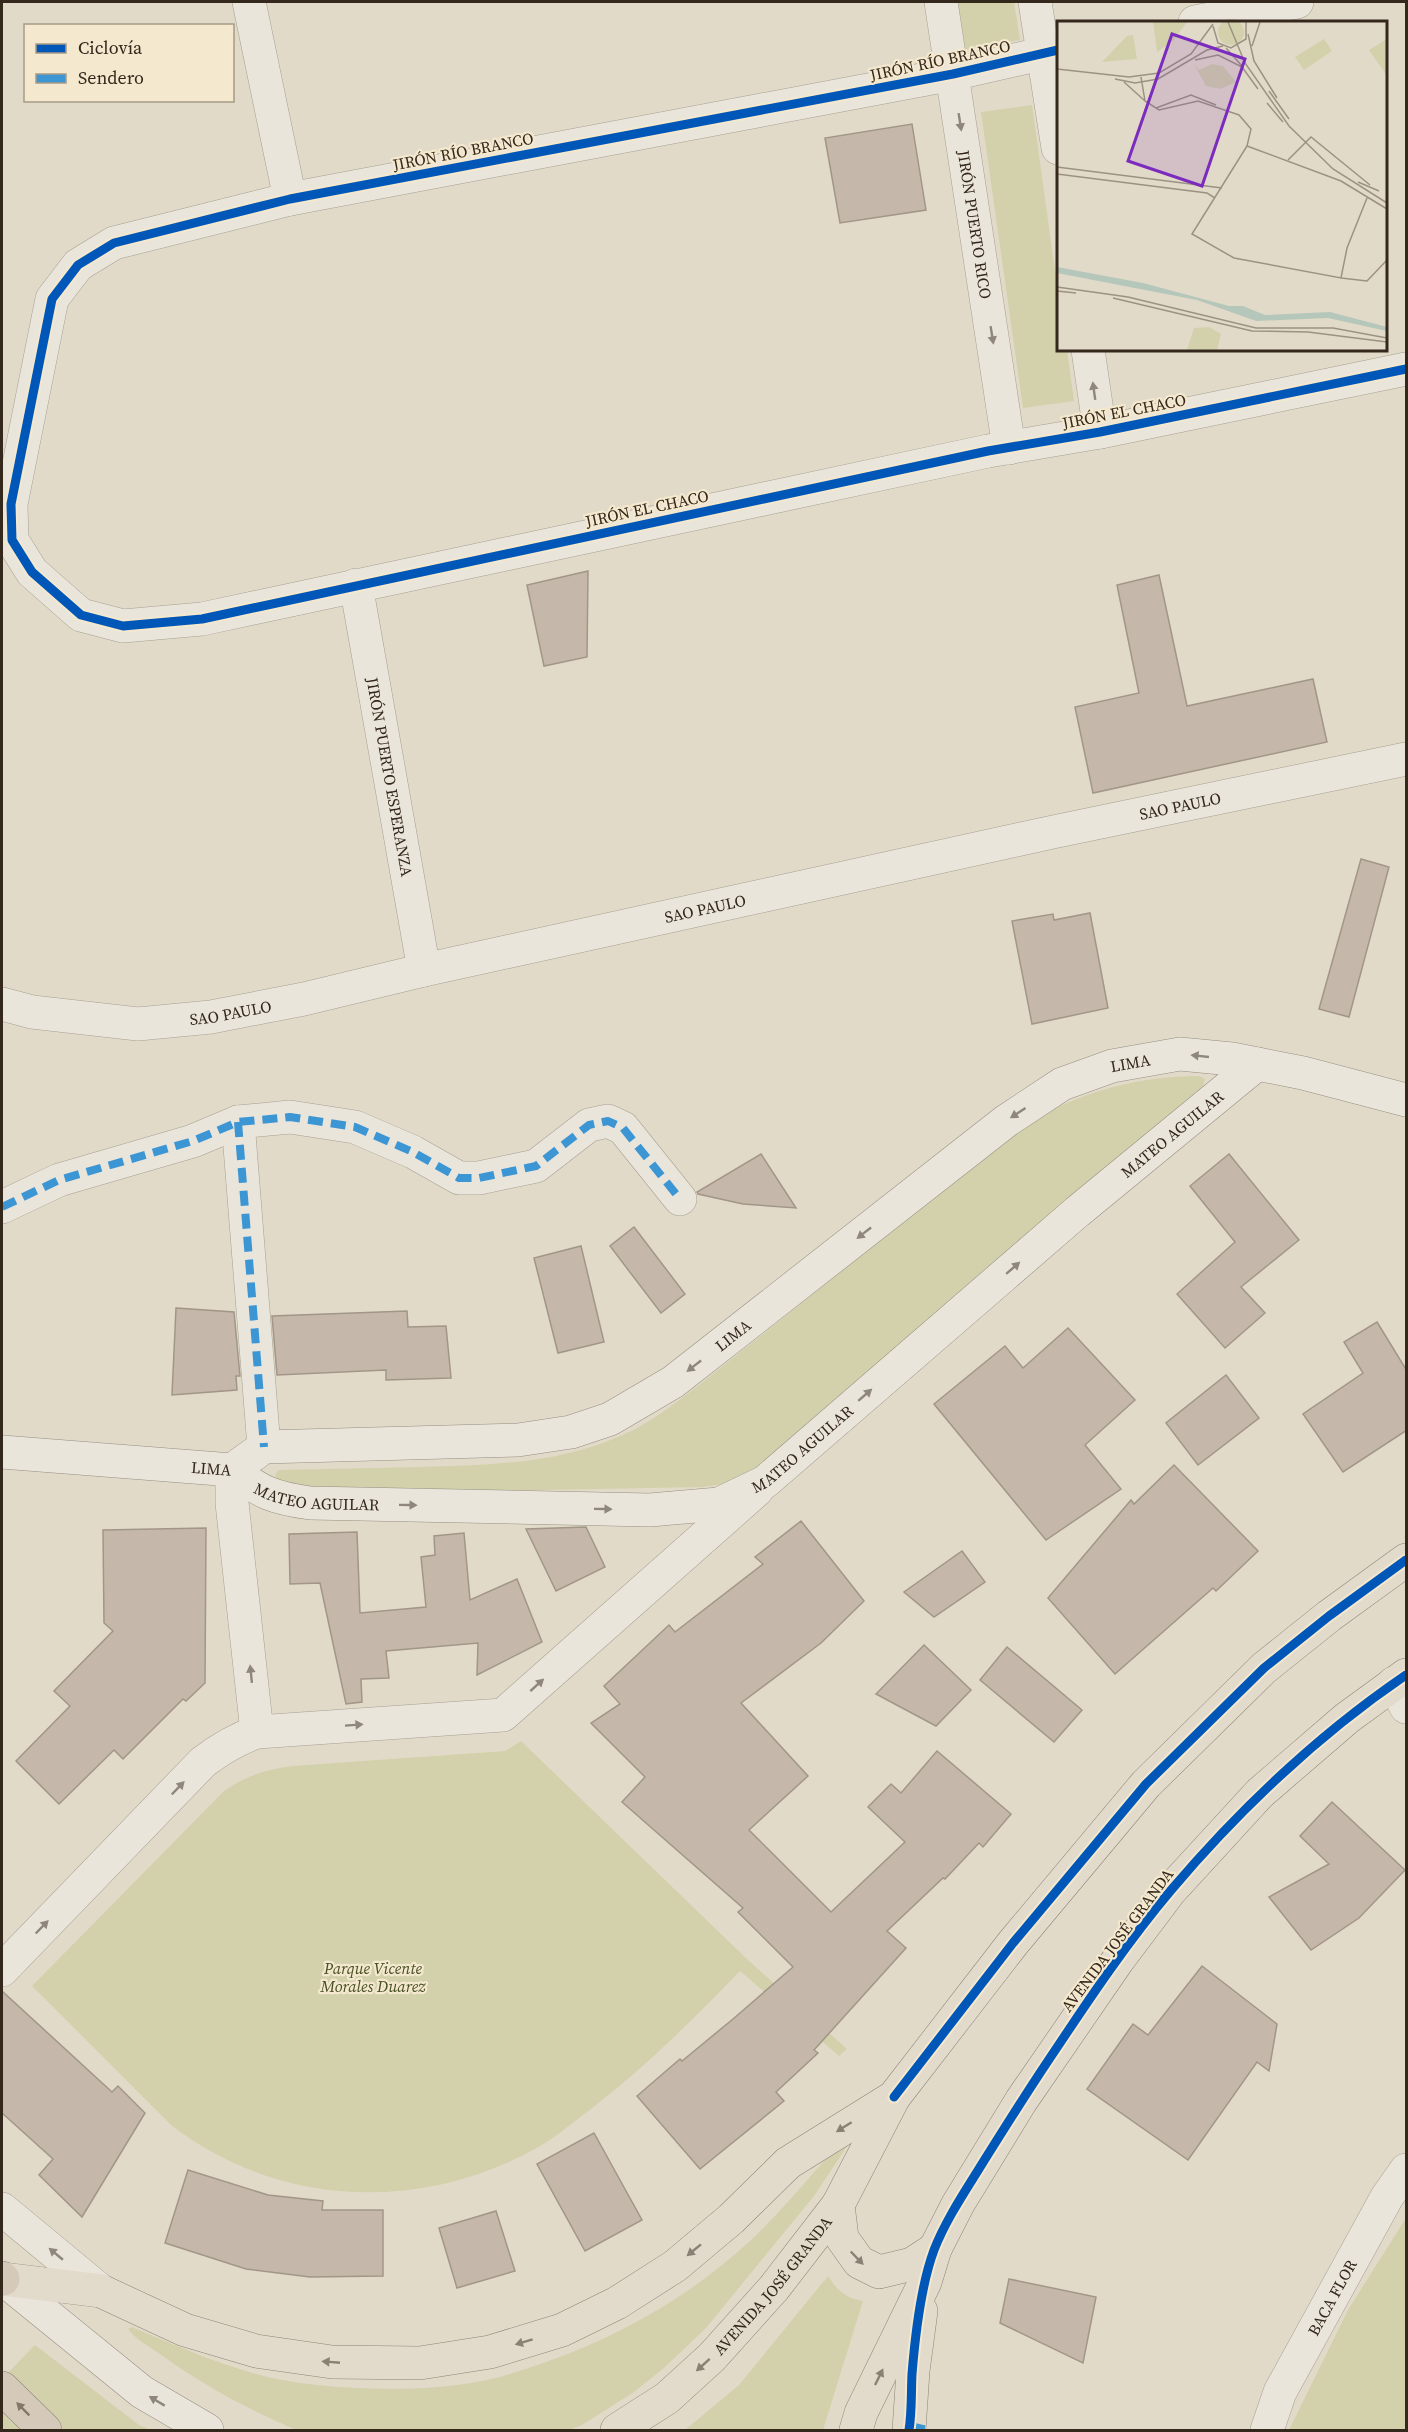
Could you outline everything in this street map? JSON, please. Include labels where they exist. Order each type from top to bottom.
[{"type":"highway","points":[[2,2388],[45,2430]]},
{"type":"main road","name":"AVENIDA JOSÉ GRANDA","points":[[616,2430],[667,2398],[712,2357],[774,2288],[838,2205],[894,2097],[1013,1944],[1146,1784],[1264,1668],[1329,1616],[1407,1560]]},
{"type":"main road","name":"AVENIDA JOSÉ GRANDA","points":[[856,2430],[861,2414],[925,2282],[935,2249],[958,2204],[1021,2101],[1118,1960],[1170,1891],[1260,1793],[1347,1718],[1402,1688]]},
{"type":"main road","points":[[2,2279],[101,2291],[185,2330],[256,2351],[332,2362],[420,2363],[490,2352],[562,2330],[617,2303],[675,2266],[732,2219],[788,2163],[894,2097]]},
{"type":"main road","points":[[838,2205],[842,2238],[859,2262],[879,2272],[912,2264],[935,2249]]},
{"type":"main road","points":[[915,2429],[913,2371],[925,2282]]},
{"type":"street","points":[[249,2],[290,199]]},
{"type":"street","name":"JIRÓN PUERTO RICO","points":[[941,2],[1009,448]]},
{"type":"street","points":[[1035,2],[1052,52],[1057,121]]},
{"type":"street","points":[[1200,21],[1297,2]]},
{"type":"street","name":"JIRÓN RÍO BRANCO","points":[[20,454],[52,299],[78,266],[114,243],[290,199],[953,74],[1052,52]]},
{"type":"street","points":[[1088,351],[1100,432]]},
{"type":"street","name":"JIRÓN EL CHACO","points":[[20,454],[10,504],[12,540],[32,572],[74,612],[88,618],[123,626],[202,619],[1009,448],[1100,432],[1407,369]]},
{"type":"street","name":"JIRÓN PUERTO ESPERANZA","points":[[357,585],[424,970]]},
{"type":"street","name":"SAO PAULO","points":[[2,1004],[32,1011],[138,1024],[211,1017],[304,999],[424,970],[1041,834],[1407,759]]},
{"type":"street","name":"LIMA","points":[[2,1452],[232,1470],[264,1447],[518,1440],[571,1432],[610,1419],[673,1382],[1006,1121],[1062,1084],[1112,1066],[1180,1054],[1257,1064],[1334,1080],[1407,1100]]},
{"type":"street","name":"MATEO AGUILAR","points":[[232,1470],[255,1488],[280,1499],[310,1503],[650,1510],[719,1504],[765,1482],[1077,1212],[1257,1064]]},
{"type":"street","points":[[2,1207],[59,1180],[193,1141],[238,1122],[291,1117],[355,1127],[413,1152],[459,1178],[478,1178],[536,1166],[589,1125],[608,1121],[623,1128],[680,1199]]},
{"type":"street","points":[[238,1122],[264,1447]]},
{"type":"street","points":[[232,1470],[232,1503],[257,1732]]},
{"type":"street","points":[[2,1970],[203,1762],[234,1741],[257,1732],[503,1715],[765,1482]]},
{"type":"street","name":"BACA FLOR","points":[[1267,2430],[1280,2392],[1387,2197],[1407,2170]]},
{"type":"street","points":[[2,2209],[101,2291]]},
{"type":"street","points":[[2,2279],[142,2392],[207,2430]]},
{"type":"green space","points":[[953,2],[1014,2],[1020,40],[961,50]]},
{"type":"green space","points":[[1032,105],[1057,285],[1057,351],[1067,351],[1074,401],[1023,408],[981,112]]},
{"type":"green space","points":[[1199,1076],[1205,1079],[1203,1086],[873,1370],[776,1458],[724,1484],[703,1487],[279,1495],[274,1480],[279,1470],[500,1464],[577,1451],[627,1433],[655,1417],[699,1385],[1026,1124],[1067,1103],[1110,1088],[1154,1079]]},
{"type":"green space","name":"Parque Vicente Morales Duarez","points":[[521,1741],[748,1960],[847,2049],[839,2056],[740,1971],[642,2066],[601,2101],[552,2139],[535,2149],[490,2170],[443,2184],[396,2191],[349,2192],[302,2186],[256,2172],[213,2152],[171,2125],[32,1986],[224,1791],[240,1781],[283,1767],[505,1751]]},
{"type":"green space","points":[[846,2136],[849,2143],[814,2196],[706,2328],[664,2368],[634,2392],[582,2425],[569,2430],[296,2430],[242,2405],[207,2385],[141,2342],[128,2329],[132,2327],[195,2353],[260,2375],[310,2384],[408,2389],[459,2385],[503,2376],[546,2362],[602,2339],[655,2312],[680,2296],[728,2260],[764,2228]]},
{"type":"green space","points":[[1406,2218],[1406,2430],[1289,2430],[1348,2310]]},
{"type":"green space","points":[[828,2276],[842,2293],[863,2301],[823,2430],[685,2430],[739,2385]]},
{"type":"green space","points":[[35,2345],[139,2425],[151,2430],[2,2430],[2,2379]]},
{"type":"building","points":[[912,124],[926,210],[840,223],[825,138]]},
{"type":"building","points":[[588,571],[587,657],[544,666],[527,585]]},
{"type":"building","points":[[1159,575],[1187,706],[1313,679],[1327,742],[1093,793],[1075,707],[1139,693],[1117,585]]},
{"type":"building","points":[[1361,859],[1389,867],[1349,1017],[1319,1009]]},
{"type":"building","points":[[1090,913],[1108,1008],[1032,1024],[1012,921],[1053,914],[1054,920]]},
{"type":"building","points":[[761,1154],[796,1208],[743,1204],[698,1194],[697,1192]]},
{"type":"building","points":[[1229,1154],[1299,1240],[1241,1287],[1265,1313],[1225,1348],[1177,1294],[1235,1242],[1190,1186]]},
{"type":"building","points":[[634,1227],[685,1294],[661,1313],[610,1246]]},
{"type":"building","points":[[581,1246],[604,1342],[558,1353],[534,1258]]},
{"type":"building","points":[[176,1308],[234,1312],[240,1376],[236,1376],[237,1390],[172,1395]]},
{"type":"building","points":[[407,1311],[408,1327],[446,1326],[451,1378],[386,1380],[386,1370],[277,1375],[272,1316]]},
{"type":"building","points":[[1377,1322],[1407,1371],[1407,1430],[1343,1472],[1303,1414],[1363,1373],[1344,1342]]},
{"type":"building","points":[[1068,1328],[1135,1400],[1085,1445],[1121,1489],[1046,1540],[934,1404],[1005,1346],[1023,1368]]},
{"type":"building","points":[[1226,1375],[1259,1418],[1198,1465],[1166,1423]]},
{"type":"building","points":[[1174,1465],[1258,1551],[1216,1591],[1213,1588],[1115,1674],[1048,1598],[1131,1500],[1134,1504]]},
{"type":"building","points":[[801,1521],[864,1601],[821,1643],[741,1703],[808,1776],[749,1830],[831,1912],[905,1842],[868,1807],[891,1784],[901,1793],[937,1751],[1011,1814],[983,1847],[979,1843],[945,1879],[943,1878],[887,1931],[906,1948],[814,2050],[818,2053],[776,2092],[784,2101],[700,2169],[637,2096],[680,2059],[682,2061],[733,2019],[793,1967],[738,1912],[743,1908],[622,1802],[645,1777],[591,1723],[620,1704],[604,1686],[669,1625],[675,1632],[763,1564],[755,1557]]},
{"type":"building","points":[[586,1527],[605,1567],[556,1591],[526,1529]]},
{"type":"building","points":[[206,1528],[205,1683],[186,1701],[183,1699],[123,1759],[114,1750],[59,1804],[16,1761],[70,1706],[54,1691],[113,1631],[104,1623],[103,1530]]},
{"type":"building","points":[[357,1532],[360,1613],[426,1607],[421,1557],[435,1555],[434,1536],[464,1533],[470,1600],[517,1579],[542,1642],[477,1675],[478,1643],[386,1651],[389,1678],[361,1679],[362,1702],[346,1704],[320,1583],[290,1584],[289,1534]]},
{"type":"building","points":[[962,1551],[985,1582],[934,1617],[904,1592]]},
{"type":"building","points":[[924,1645],[971,1690],[936,1726],[876,1694]]},
{"type":"building","points":[[1007,1647],[1082,1710],[1054,1742],[980,1680]]},
{"type":"building","points":[[1332,1802],[1405,1870],[1359,1918],[1311,1950],[1269,1897],[1329,1864],[1300,1836]]},
{"type":"building","points":[[1202,1966],[1277,2024],[1269,2071],[1257,2062],[1188,2160],[1087,2089],[1133,2024],[1148,2035]]},
{"type":"building","points":[[2,1991],[112,2092],[118,2086],[145,2113],[82,2217],[39,2175],[53,2159],[2,2113]]},
{"type":"building","points":[[594,2133],[642,2220],[585,2251],[537,2164]]},
{"type":"building","points":[[188,2170],[268,2195],[323,2201],[322,2210],[383,2210],[383,2276],[310,2277],[246,2269],[165,2243]]},
{"type":"building","points":[[496,2211],[515,2271],[457,2288],[439,2228]]},
{"type":"building","points":[[1009,2279],[1096,2297],[1083,2363],[1000,2323]]},
{"type":"marked path","points":[[2,1207],[59,1180],[193,1141],[238,1122],[290,1117],[355,1127],[413,1152],[459,1178],[479,1178],[536,1166],[589,1125],[608,1121],[623,1128],[680,1199]]},
{"type":"marked path","points":[[238,1122],[264,1447]]},
{"type":"marked path","points":[[910,2426],[927,2430]]},
{"type":"cycle path","points":[[1057,50],[953,74],[290,199],[114,243],[78,265],[52,299],[11,504],[12,540],[32,572],[81,615],[123,626],[202,619],[988,451],[1100,432],[1406,369]]},
{"type":"cycle path","points":[[894,2097],[1013,1943],[1146,1784],[1264,1668],[1329,1616],[1406,1560]]},
{"type":"cycle path","points":[[909,2430],[917,2328],[922,2295],[934,2250],[960,2200],[1038,2076],[1119,1957],[1198,1859],[1253,1802],[1311,1748],[1406,1675]]}]
